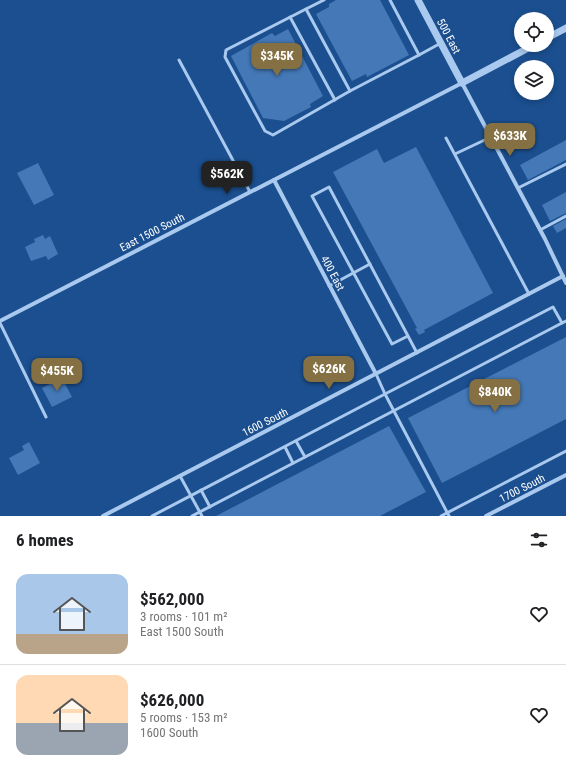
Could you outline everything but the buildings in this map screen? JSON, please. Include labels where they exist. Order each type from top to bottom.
[{"type":"street","name":"500 East","points":[[418,0],[462,83]]},
{"type":"street","points":[[554,34],[566,28]]},
{"type":"street","points":[[521,52],[462,83],[540,230],[566,283]]},
{"type":"street","name":"East 1500 South","points":[[0,322],[462,83]]},
{"type":"street","name":"400 East","points":[[274,180],[376,374]]},
{"type":"street","name":"1600 South","points":[[103,516],[563,276]]},
{"type":"street","name":"1700 South","points":[[486,516],[566,475]]},
{"type":"lane","points":[[324,0],[226,50],[225,57],[265,131],[273,135],[350,91],[441,43]]},
{"type":"lane","points":[[390,0],[419,55]]},
{"type":"lane","points":[[306,9],[350,91]]},
{"type":"lane","points":[[290,17],[335,100]]},
{"type":"lane","points":[[180,60],[250,192]]},
{"type":"lane","points":[[455,154],[490,137]]},
{"type":"lane","points":[[446,138],[529,294]]},
{"type":"lane","points":[[518,188],[566,164]]},
{"type":"lane","points":[[408,336],[392,344],[312,196],[329,187],[370,264],[417,353]]},
{"type":"lane","points":[[540,230],[566,216]]},
{"type":"lane","points":[[329,286],[370,264]]},
{"type":"lane","points":[[152,516],[553,307],[562,323]]},
{"type":"lane","points":[[192,516],[566,321]]},
{"type":"lane","points":[[0,322],[46,417]]},
{"type":"lane","points":[[376,374],[448,514]]},
{"type":"lane","points":[[296,441],[305,457]]},
{"type":"lane","points":[[285,446],[293,463]]},
{"type":"lane","points":[[441,516],[448,514],[566,451]]},
{"type":"lane","points":[[180,476],[202,516]]},
{"type":"lane","points":[[201,490],[210,507]]}]
